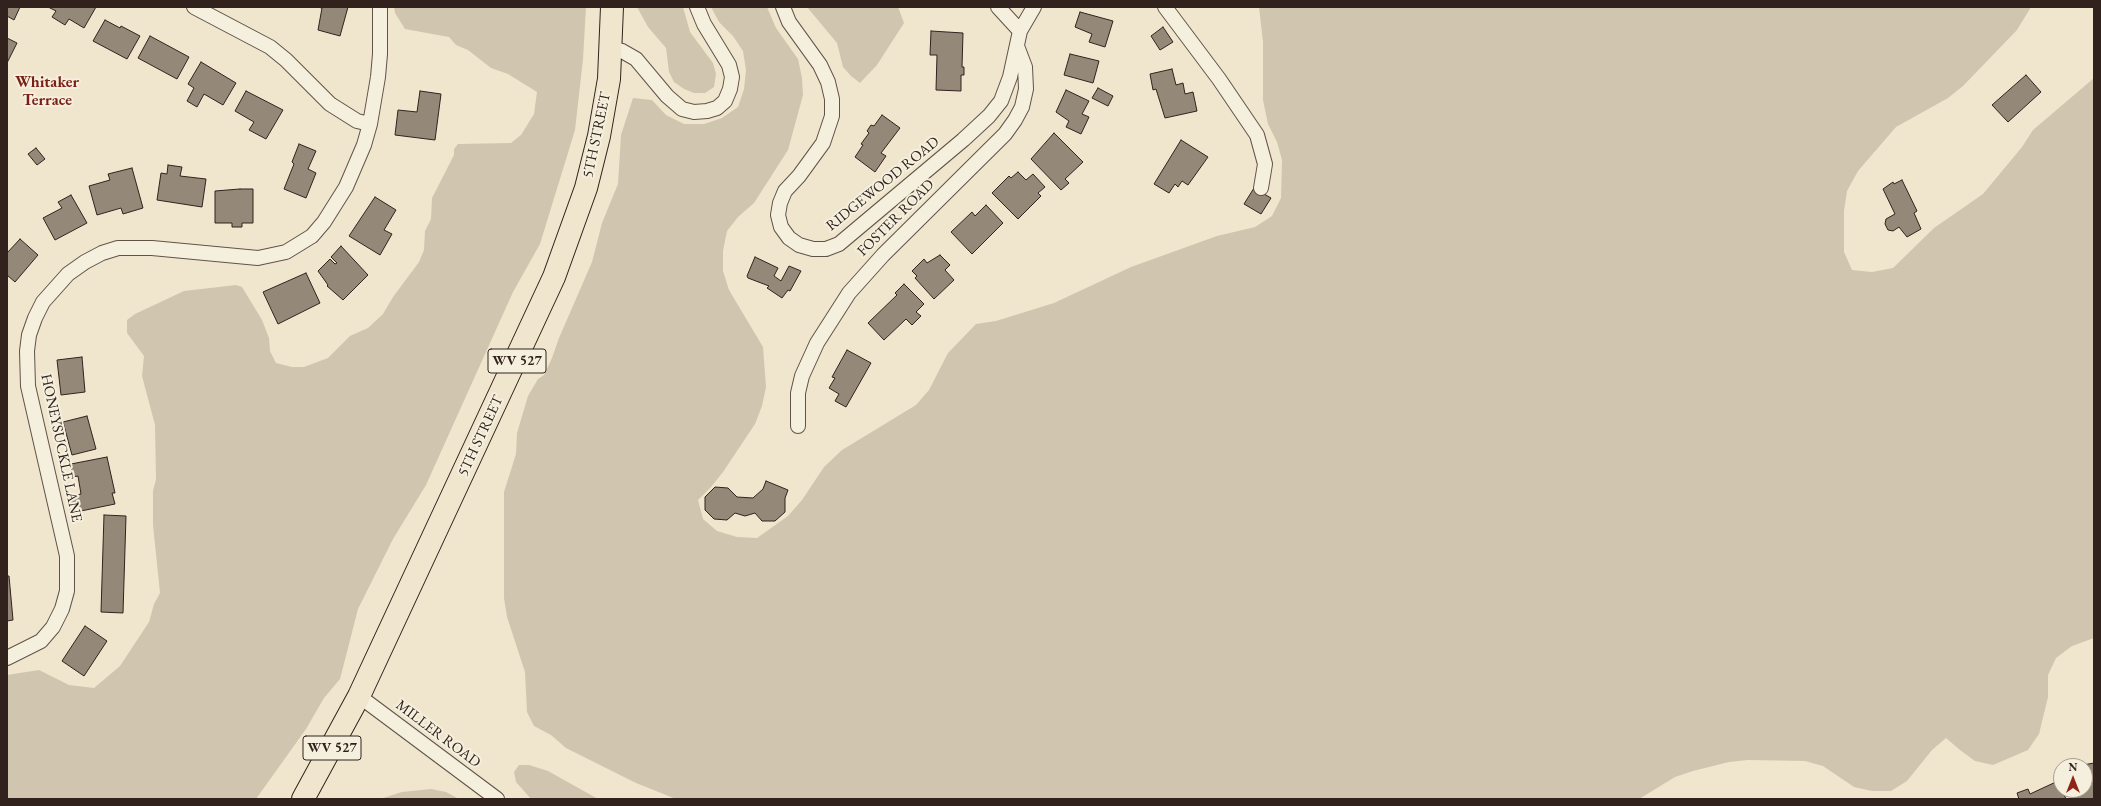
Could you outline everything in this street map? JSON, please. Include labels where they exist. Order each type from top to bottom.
[{"type":"main road","name":"5TH STREET","points":[[303,799],[359,696],[554,277],[576,220],[594,160],[609,79],[612,7]]},
{"type":"street","points":[[194,7],[270,47],[286,60],[330,104],[357,121],[370,124]]},
{"type":"street","name":"HONEYSUCKLE LANE","points":[[7,658],[41,641],[53,627],[62,610],[67,591],[67,556],[28,386],[27,351],[29,335],[35,318],[44,302],[64,279],[85,262],[102,253],[118,248],[152,248],[258,258],[286,252],[312,236],[333,209],[357,165],[370,124],[380,54],[380,7]]},
{"type":"street","points":[[611,48],[622,51],[636,59],[667,96],[682,109],[694,112],[707,112],[717,108],[725,101],[730,89],[732,78],[729,65],[704,24],[697,7]]},
{"type":"street","name":"RIDGEWOOD ROAD","points":[[783,7],[789,22],[820,65],[828,82],[832,99],[832,116],[823,143],[800,176],[786,191],[780,203],[778,215],[781,227],[789,238],[800,245],[813,249],[826,249],[839,244],[963,140],[989,116],[1003,94],[1010,77],[1020,31],[1034,7]]},
{"type":"street","points":[[998,7],[1020,31]]},
{"type":"street","points":[[1165,7],[1219,79],[1257,135],[1265,164],[1261,188]]},
{"type":"street","name":"FOSTER ROAD","points":[[798,426],[798,393],[802,376],[817,344],[849,293],[878,260],[1005,134],[1015,120],[1022,107],[1026,89],[1024,67],[1017,45]]},
{"type":"street","name":"MILLER ROAD","points":[[359,696],[497,799]]},
{"type":"shaded area","points":[[394,7],[586,7],[583,59],[575,130],[540,244],[513,292],[426,485],[393,539],[358,609],[340,679],[324,698],[306,729],[256,799],[7,799],[7,675],[39,670],[69,685],[94,688],[120,666],[149,622],[154,604],[160,593],[153,525],[153,491],[156,479],[155,425],[142,376],[144,356],[127,333],[127,320],[135,314],[184,291],[236,285],[242,287],[262,320],[269,338],[270,351],[276,363],[292,367],[304,367],[328,358],[350,336],[368,328],[383,314],[393,297],[419,262],[424,250],[425,231],[431,219],[432,198],[454,155],[454,149],[458,144],[511,143],[521,135],[534,114],[537,92],[508,74],[491,68],[468,50],[456,45],[449,37],[405,29],[395,13]]},
{"type":"shaded area","points":[[637,7],[683,7],[690,32],[713,63],[716,74],[714,87],[705,93],[694,93],[684,89],[674,82],[669,72],[666,48],[648,27]]},
{"type":"shaded area","points":[[711,7],[767,7],[776,28],[798,59],[802,78],[803,95],[788,150],[754,203],[738,217],[727,231],[723,251],[723,271],[729,290],[763,347],[766,387],[762,406],[755,424],[723,472],[698,500],[703,519],[717,531],[737,537],[757,538],[788,516],[802,500],[824,467],[842,450],[916,405],[929,390],[948,353],[976,324],[996,321],[1054,303],[1131,267],[1217,236],[1255,227],[1272,216],[1281,198],[1282,160],[1277,142],[1268,124],[1263,100],[1263,42],[1259,7],[2031,7],[2017,30],[1963,86],[1948,98],[1896,127],[1858,171],[1847,191],[1844,211],[1844,252],[1852,270],[1872,272],[1893,268],[1934,228],[1983,194],[2022,147],[2033,130],[2094,78],[2094,638],[2072,646],[2056,658],[2048,675],[2048,697],[2039,734],[2028,750],[1993,765],[1975,761],[1946,738],[1932,750],[1907,781],[1891,791],[1872,791],[1854,787],[1823,766],[1805,761],[1748,760],[1729,762],[1675,777],[1639,799],[676,799],[636,783],[566,748],[551,735],[534,726],[527,712],[525,672],[507,617],[504,598],[504,492],[516,454],[517,433],[528,396],[538,379],[544,375],[552,358],[559,338],[592,262],[602,223],[618,184],[621,135],[633,98],[652,100],[666,115],[684,124],[704,124],[722,118],[738,107],[744,89],[746,70],[743,51],[733,36],[719,22]]},
{"type":"shaded area","points":[[807,7],[898,7],[904,23],[877,65],[860,83],[843,67],[837,43]]},
{"type":"shaded area","points":[[519,765],[529,765],[548,771],[598,799],[531,799],[516,782],[514,772]]},
{"type":"shaded area","points":[[431,789],[446,792],[459,799],[380,799],[402,792]]},
{"type":"building","points":[[7,7],[20,7],[14,20],[7,16]]},
{"type":"building","points":[[48,7],[96,7],[84,28],[69,19],[65,25],[52,17],[56,11]]},
{"type":"building","points":[[317,7],[348,7],[340,36],[318,30],[322,8]]},
{"type":"building","points":[[1080,12],[1113,21],[1105,47],[1089,42],[1092,34],[1075,27]]},
{"type":"building","points":[[105,20],[140,36],[127,59],[93,41]]},
{"type":"building","points":[[1163,27],[1173,42],[1160,50],[1151,36]]},
{"type":"building","points":[[931,31],[963,33],[962,67],[964,67],[964,75],[961,75],[961,91],[936,90],[937,55],[930,55]]},
{"type":"building","points":[[150,36],[189,57],[177,79],[138,58]]},
{"type":"building","points":[[7,38],[17,43],[7,63]]},
{"type":"building","points":[[1070,54],[1099,61],[1093,83],[1064,75]]},
{"type":"building","points":[[201,62],[236,83],[223,105],[204,94],[197,107],[187,101],[194,88],[188,84]]},
{"type":"building","points":[[1172,69],[1176,85],[1183,83],[1185,94],[1193,92],[1197,111],[1165,118],[1156,89],[1153,90],[1150,74]]},
{"type":"building","points":[[2026,75],[2041,92],[2008,122],[1992,105]]},
{"type":"building","points":[[1098,88],[1113,96],[1108,106],[1092,98]]},
{"type":"building","points":[[1066,90],[1089,101],[1082,114],[1089,117],[1081,134],[1066,127],[1069,121],[1056,112]]},
{"type":"building","points":[[246,91],[283,110],[266,139],[249,130],[254,122],[235,111]]},
{"type":"building","points":[[420,91],[441,94],[435,140],[395,135],[398,110],[417,112]]},
{"type":"building","points":[[882,115],[900,128],[881,153],[886,156],[875,172],[855,157],[863,145],[861,144],[869,133],[867,131],[871,125],[874,126]]},
{"type":"building","points":[[1054,133],[1083,162],[1065,179],[1069,183],[1061,190],[1031,159]]},
{"type":"building","points":[[1181,140],[1208,157],[1188,185],[1182,181],[1178,187],[1175,184],[1169,193],[1154,184]]},
{"type":"building","points":[[299,144],[316,151],[308,169],[316,173],[306,198],[284,189],[294,164],[292,162]]},
{"type":"building","points":[[36,148],[45,159],[37,165],[28,154]]},
{"type":"building","points":[[168,165],[182,167],[180,176],[206,179],[202,207],[157,200],[161,173],[167,174]]},
{"type":"building","points":[[132,168],[143,208],[123,214],[121,208],[97,215],[89,186],[110,180],[108,174]]},
{"type":"building","points":[[1018,172],[1026,180],[1033,174],[1045,187],[1038,193],[1041,196],[1018,219],[992,193],[1009,176],[1011,178]]},
{"type":"building","points":[[1902,180],[1917,211],[1914,213],[1921,229],[1907,237],[1899,227],[1893,231],[1888,230],[1885,224],[1886,219],[1895,214],[1883,189],[1893,182],[1894,184]]},
{"type":"building","points":[[1254,188],[1271,198],[1261,214],[1244,204]]},
{"type":"building","points":[[253,189],[253,223],[242,223],[242,227],[232,227],[232,223],[215,223],[215,191]]},
{"type":"building","points":[[71,195],[87,223],[55,240],[43,218],[62,208],[58,202]]},
{"type":"building","points":[[375,197],[396,210],[384,230],[392,234],[380,255],[349,236]]},
{"type":"building","points":[[986,205],[1003,223],[972,254],[951,232],[972,212],[975,216]]},
{"type":"building","points":[[20,239],[38,255],[15,282],[7,275],[7,253]]},
{"type":"building","points":[[341,246],[368,275],[343,300],[327,286],[328,285],[318,271],[330,259],[335,264],[337,263],[331,257]]},
{"type":"building","points":[[940,255],[950,265],[945,270],[954,280],[934,299],[915,278],[917,276],[912,271],[924,259],[927,263]]},
{"type":"building","points":[[755,257],[778,268],[774,276],[781,281],[789,266],[801,271],[790,291],[788,290],[782,298],[767,288],[769,286],[748,278],[747,276]]},
{"type":"building","points":[[306,273],[320,303],[278,324],[263,292]]},
{"type":"building","points":[[904,284],[924,304],[916,312],[921,316],[912,325],[906,319],[884,340],[868,323],[897,295],[895,293]]},
{"type":"building","points":[[847,350],[871,363],[846,407],[835,401],[839,394],[829,388],[835,378],[832,377]]},
{"type":"building","points":[[82,357],[85,392],[61,395],[57,360]]},
{"type":"building","points":[[87,416],[96,449],[72,455],[63,422]]},
{"type":"building","points":[[107,457],[115,493],[112,493],[115,504],[71,513],[68,497],[81,494],[78,476],[73,477],[71,464]]},
{"type":"building","points":[[766,481],[788,490],[785,498],[785,512],[775,521],[762,521],[755,513],[745,516],[735,513],[727,520],[714,519],[705,510],[705,497],[715,487],[728,488],[737,497],[753,498],[763,489]]},
{"type":"building","points":[[104,515],[126,516],[123,613],[101,612]]},
{"type":"building","points":[[7,576],[9,576],[13,620],[7,621]]},
{"type":"building","points":[[85,626],[107,641],[84,676],[62,661]]},
{"type":"building","points":[[2093,763],[2094,799],[2075,799],[2093,798]]},
{"type":"building","points":[[2053,783],[2053,798],[2066,799],[2019,799],[2017,793],[2028,789],[2030,794]]},
{"type":"district","name":"Whitaker Terrace","points":[[47,92]]}]
